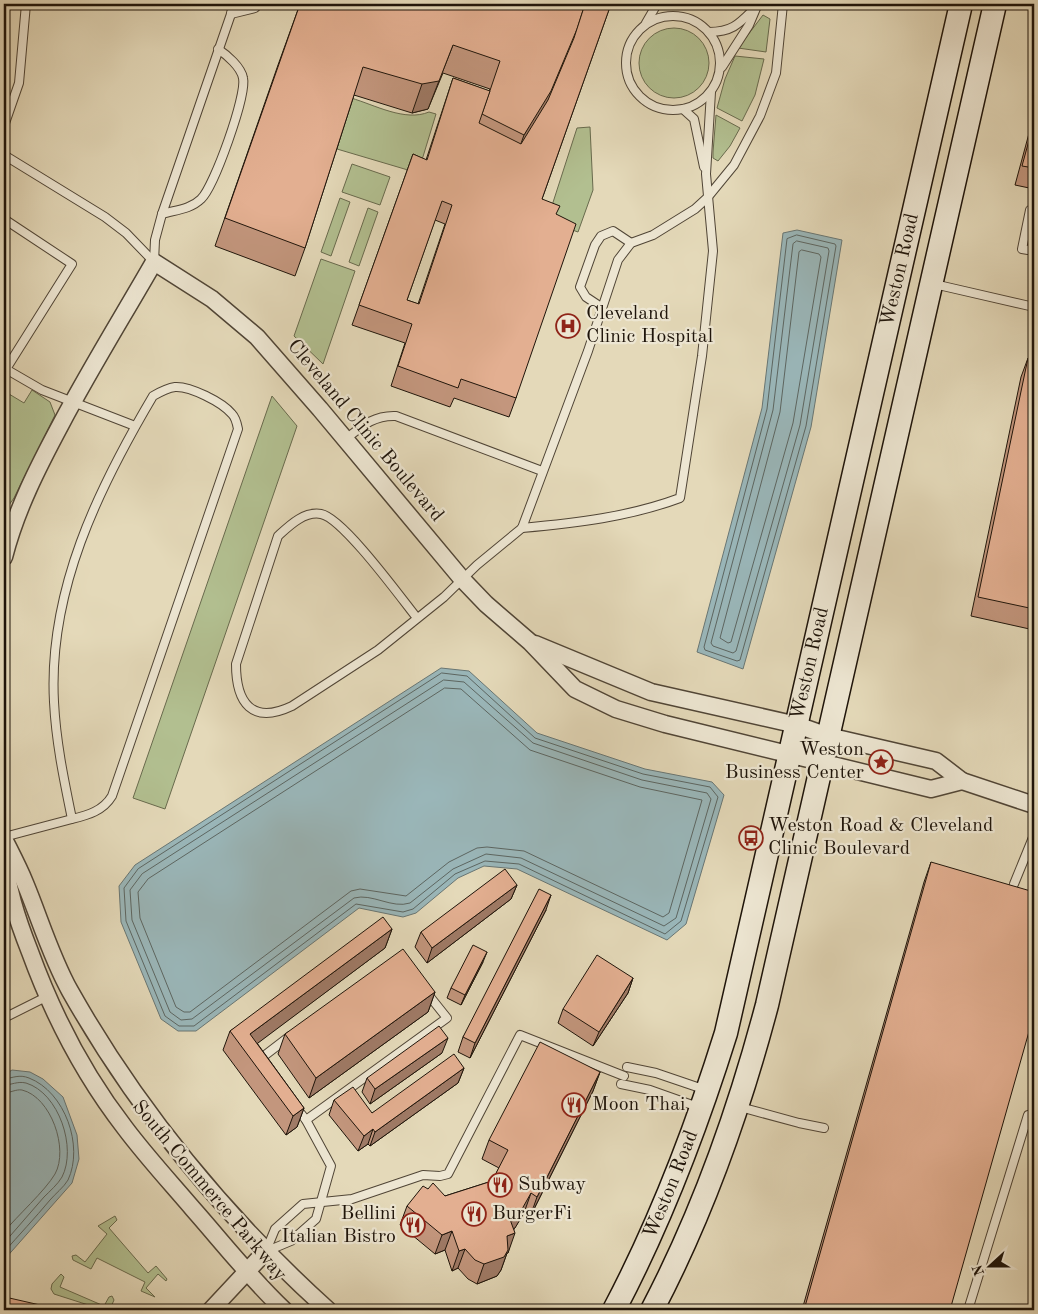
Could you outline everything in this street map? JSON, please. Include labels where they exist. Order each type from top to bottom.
[{"type":"main road","name":"Weston Road","points":[[614,1310],[667,1202],[705,1099],[728,1023],[961,4]]},
{"type":"main road","name":"Weston Road","points":[[652,1310],[697,1216],[738,1107],[767,1005],[995,4]]},
{"type":"street","name":"Cleveland Clinic Boulevard","points":[[154,262],[212,299],[236,318],[279,361],[462,580],[486,604],[530,642],[575,690],[616,710],[664,724],[790,753],[822,763],[931,789],[962,781]]},
{"type":"street","points":[[5,549],[8,528],[33,475],[73,400],[154,262]]},
{"type":"street","name":"Cleveland Clinic Boulevard","points":[[530,642],[651,692],[936,761],[962,781]]},
{"type":"street","points":[[962,781],[1034,805]]},
{"type":"street","name":"South Commerce Parkway","points":[[4,838],[25,882],[45,938],[69,990],[133,1089],[204,1183],[266,1251],[328,1310]]},
{"type":"street","name":"South Commerce Parkway","points":[[4,850],[6,878],[46,997],[79,1059],[124,1127],[246,1273],[284,1310]]},
{"type":"street","points":[[211,1310],[266,1251]]},
{"type":"lane","points":[[4,126],[19,83],[26,4]]},
{"type":"lane","points":[[154,262],[155,240],[162,214],[231,14],[232,4]]},
{"type":"lane","points":[[231,14],[255,8],[259,4]]},
{"type":"lane","points":[[657,4],[646,23],[635,34],[628,47],[626,63],[628,78],[635,92],[647,102],[661,109],[683,109],[694,106],[711,92]]},
{"type":"lane","points":[[417,618],[350,534],[322,514],[309,514],[292,524],[278,536],[236,664],[236,685],[246,705],[264,715],[277,713],[292,706],[378,650],[417,618],[462,580],[476,565],[522,528],[542,470],[588,351],[618,260],[631,243],[653,235],[695,209],[707,198],[734,165],[760,116],[776,73],[783,4]]},
{"type":"lane","points":[[710,32],[725,32],[739,24],[759,5]]},
{"type":"lane","points":[[522,528],[646,511],[680,498],[708,304],[713,251],[706,174],[711,92],[720,70],[749,25],[759,5]]},
{"type":"lane","points":[[646,23],[660,16],[676,15],[691,18],[710,32],[717,43],[720,70]]},
{"type":"lane","points":[[162,214],[192,206],[203,198],[213,180],[242,101],[243,77],[229,57],[218,49]]},
{"type":"lane","points":[[683,109],[694,119],[706,174]]},
{"type":"lane","points":[[4,155],[126,232],[154,262]]},
{"type":"lane","points":[[1034,211],[1030,210],[1022,249],[1034,251]]},
{"type":"lane","points":[[4,219],[72,264],[5,369],[42,390],[73,400],[135,426]]},
{"type":"lane","points":[[601,307],[586,297],[580,287],[595,245],[601,236],[614,230],[631,243]]},
{"type":"lane","points":[[932,283],[1034,308]]},
{"type":"lane","points":[[4,838],[72,819],[96,811],[107,805],[112,796],[238,429],[234,415],[221,403],[177,387],[165,389],[153,396],[135,426],[81,538],[65,593],[55,657],[54,702],[60,757],[72,819]]},
{"type":"lane","points":[[346,440],[368,421],[384,416],[396,416],[542,470]]},
{"type":"lane","points":[[1014,884],[1034,835]]},
{"type":"lane","points":[[306,1120],[447,1018],[423,988]]},
{"type":"lane","points":[[4,1018],[46,997]]},
{"type":"lane","points":[[266,1066],[260,1059],[299,1028]]},
{"type":"lane","points":[[266,1251],[275,1229],[303,1204],[352,1199],[423,1175],[440,1176],[448,1174],[520,1035],[650,1090],[705,1099]]},
{"type":"lane","points":[[628,1067],[656,1073],[705,1099]]},
{"type":"lane","points":[[266,1251],[291,1241],[316,1219],[331,1166],[306,1120],[289,1097]]},
{"type":"lane","points":[[738,1107],[799,1124],[824,1128]]},
{"type":"lane","points":[[968,1310],[1028,1115],[1034,1114]]},
{"type":"green space","points":[[763,15],[770,19],[766,52],[738,48]]},
{"type":"green space","points":[[674,28],[687,31],[699,38],[706,50],[709,63],[706,76],[699,88],[687,95],[674,98],[661,95],[649,88],[642,76],[639,63],[642,50],[649,38],[661,31]]},
{"type":"green space","points":[[735,56],[764,59],[755,95],[742,121],[717,108],[725,79]]},
{"type":"green space","points":[[351,98],[400,114],[420,115],[429,112],[436,114],[418,173],[337,149]]},
{"type":"green space","points":[[716,115],[740,128],[730,146],[718,161],[713,158]]},
{"type":"green space","points":[[590,127],[593,190],[578,232],[547,221],[577,128]]},
{"type":"green space","points":[[352,164],[390,177],[380,205],[342,192]]},
{"type":"green space","points":[[340,198],[350,202],[331,256],[321,252]]},
{"type":"green space","points":[[368,208],[378,212],[359,266],[349,262]]},
{"type":"green space","points":[[321,259],[355,271],[323,364],[294,336]]},
{"type":"green space","points":[[32,390],[50,402],[55,415],[14,498],[4,512],[4,391],[24,403]]},
{"type":"green space","points":[[272,396],[297,426],[165,809],[133,798]]},
{"type":"green space","points":[[115,1216],[117,1220],[109,1228],[148,1273],[156,1266],[167,1279],[166,1281],[158,1274],[146,1288],[155,1297],[141,1291],[145,1282],[97,1258],[91,1269],[73,1260],[72,1256],[76,1255],[85,1262],[107,1234],[98,1226]]},
{"type":"green space","points":[[61,1274],[64,1277],[60,1287],[104,1306],[109,1297],[112,1296],[114,1300],[110,1309],[112,1310],[104,1310],[54,1294],[51,1289],[52,1284]]},
{"type":"water","points":[[797,230],[842,240],[811,427],[743,669],[697,652],[762,408],[783,233]]},
{"type":"water","points":[[441,668],[469,671],[537,733],[645,769],[712,782],[724,795],[686,924],[667,940],[517,869],[484,866],[458,878],[416,913],[403,917],[359,908],[196,1031],[178,1031],[161,1019],[121,922],[119,886],[135,865]]},
{"type":"water","points":[[12,1070],[30,1072],[43,1079],[63,1097],[77,1135],[79,1159],[72,1183],[4,1260],[4,1075]]},
{"type":"building","points":[[300,4],[585,4],[577,29],[551,91],[524,135],[482,114],[500,61],[453,45],[439,81],[422,84],[363,67],[305,248],[225,218]]},
{"type":"building","points":[[585,4],[611,4],[542,199],[560,206],[556,214],[576,224],[516,398],[461,379],[458,388],[398,366],[412,324],[359,305],[413,154],[427,160],[453,78],[490,91],[479,123],[521,144],[548,100],[574,38]],"holes":[[[442,201],[452,205],[419,304],[407,300]]]},
{"type":"building","points":[[1034,122],[1034,168],[1022,166]]},
{"type":"building","points":[[1028,358],[1034,359],[1034,609],[978,597]]},
{"type":"building","points":[[931,862],[1034,892],[1034,1014],[950,1310],[804,1310]]},
{"type":"building","points":[[505,869],[517,885],[432,948],[421,932]]},
{"type":"building","points":[[539,889],[551,895],[475,1043],[463,1037]]},
{"type":"building","points":[[383,917],[392,929],[250,1034],[304,1108],[293,1116],[230,1031]]},
{"type":"building","points":[[473,945],[487,952],[465,995],[451,988]]},
{"type":"building","points":[[403,949],[435,992],[316,1078],[285,1034]]},
{"type":"building","points":[[597,955],[633,978],[599,1032],[563,1009]]},
{"type":"building","points":[[439,1026],[448,1038],[375,1089],[367,1078]]},
{"type":"building","points":[[540,1042],[600,1072],[537,1197],[531,1193],[522,1209],[508,1214],[515,1233],[507,1236],[508,1250],[504,1257],[484,1264],[475,1260],[465,1249],[459,1251],[452,1231],[442,1235],[407,1206],[423,1186],[428,1189],[433,1183],[445,1196],[492,1181],[508,1150],[489,1140]]},
{"type":"building","points":[[454,1054],[464,1068],[375,1132],[373,1129],[364,1136],[334,1100],[353,1087],[372,1113]]},
{"type":"building","points":[[5,1297],[62,1310],[4,1310]]},
{"type":"place","name":"Cleveland Clinic Hospital","points":[[568,326]]},
{"type":"place","name":"Weston Business Center","points":[[881,762]]},
{"type":"place","name":"Weston Road & Cleveland Clinic Boulevard","points":[[751,838]]},
{"type":"place","name":"Moon Thai","points":[[574,1105]]},
{"type":"place","name":"Subway","points":[[500,1185]]},
{"type":"place","name":"BurgerFi","points":[[474,1214]]},
{"type":"place","name":"Bellini Italian Bistro","points":[[413,1225]]}]
